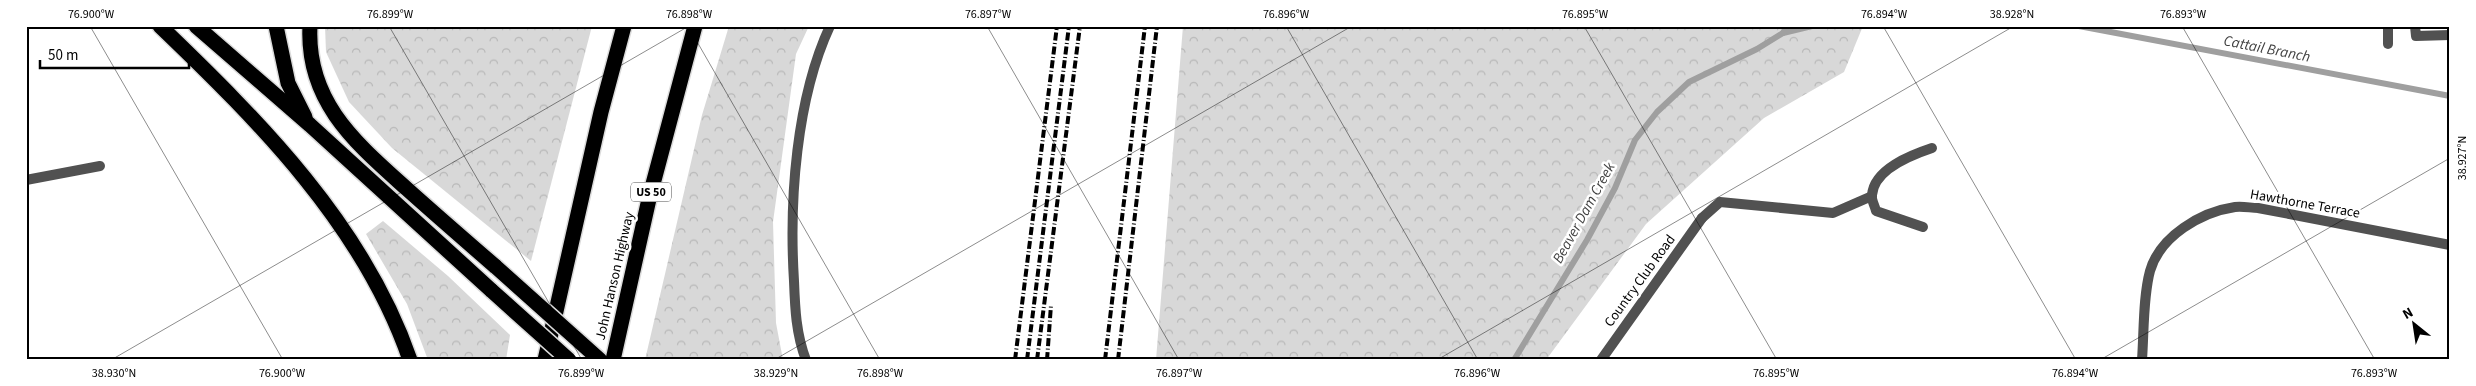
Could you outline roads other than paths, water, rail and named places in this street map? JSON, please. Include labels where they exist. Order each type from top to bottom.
[{"type":"highway","points":[[160,26],[269,137],[336,219],[388,304],[410,360]]},
{"type":"highway","points":[[196,26],[310,125],[569,360]]},
{"type":"highway","points":[[276,26],[288,83],[310,125]]},
{"type":"highway","points":[[310,26],[313,66],[324,96],[338,122],[375,160],[600,360]]},
{"type":"highway","points":[[544,360],[601,112],[624,26]]},
{"type":"highway","name":"John Hanson Highway","points":[[613,360],[649,199],[695,26]]},
{"type":"street","points":[[806,360],[798,333],[795,306],[793,212],[804,105],[813,69],[830,26]]},
{"type":"street","points":[[2388,26],[2388,44]]},
{"type":"street","points":[[2415,26],[2416,36],[2450,35]]},
{"type":"street","points":[[1923,227],[1876,211],[1872,196],[1879,177],[1908,156],[1932,148]]},
{"type":"street","points":[[26,180],[100,166]]},
{"type":"street","name":"Country Club Road","points":[[1602,358],[1702,218],[1720,202],[1833,213],[1872,196]]},
{"type":"street","name":"Hawthorne Terrace","points":[[2142,360],[2150,271],[2157,255],[2173,237],[2190,223],[2212,212],[2237,207],[2258,208],[2450,245]]},
{"type":"street","points":[[1602,358],[1614,360]]},
{"type":"waterway","name":"Beaver Dam Creek","points":[[1514,360],[1587,240],[1615,188],[1635,140],[1657,112],[1689,82],[1757,49],[1783,33],[1787,26]]},
{"type":"waterway","name":"Cattail Branch","points":[[1783,33],[1812,26]]},
{"type":"waterway","name":"Cattail Branch","points":[[2079,26],[2450,96]]},
{"type":"railway","points":[[1015,360],[1057,26]]},
{"type":"railway","points":[[1027,360],[1069,26]]},
{"type":"railway","points":[[1037,360],[1080,26]]},
{"type":"railway","points":[[1105,360],[1145,26]]},
{"type":"railway","points":[[1118,360],[1157,26]]},
{"type":"railway","points":[[1047,360],[1051,305]]}]
